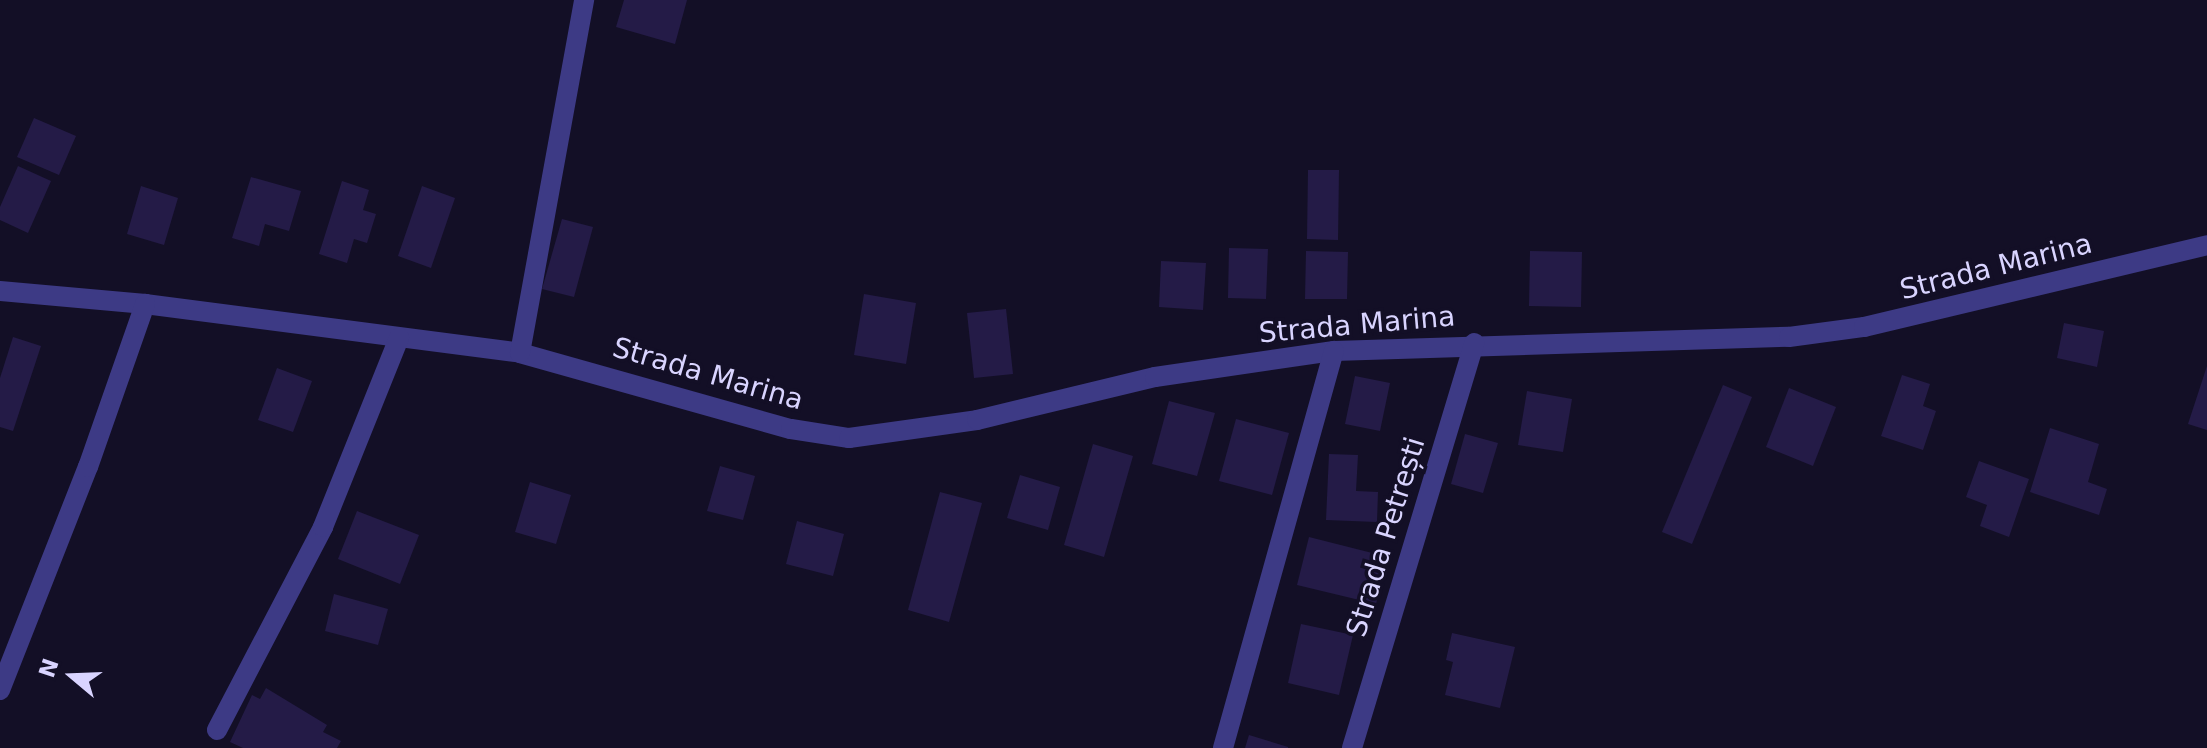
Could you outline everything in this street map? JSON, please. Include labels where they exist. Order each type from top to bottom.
[{"type":"street","points":[[520,353],[584,0]]},
{"type":"street","name":"Strada Marina","points":[[0,291],[145,304],[520,353],[791,429],[849,438],[977,420],[1155,377],[1334,351],[1474,343],[1789,337],[1864,327],[2207,245]]},
{"type":"street","points":[[0,690],[145,304]]},
{"type":"street","points":[[217,730],[323,527],[399,338]]},
{"type":"street","name":"Strada Petrești","points":[[1352,748],[1474,343]]},
{"type":"street","points":[[1223,748],[1334,351]]},
{"type":"building","points":[[624,0],[687,0],[675,44],[616,27]]},
{"type":"building","points":[[34,118],[76,136],[59,175],[17,157]]},
{"type":"building","points":[[18,166],[51,181],[28,233],[0,220],[0,207]]},
{"type":"building","points":[[1308,170],[1339,170],[1338,240],[1307,239]]},
{"type":"building","points":[[251,177],[301,191],[289,231],[265,224],[259,246],[232,238]]},
{"type":"building","points":[[342,181],[369,190],[363,210],[376,214],[367,243],[354,239],[347,263],[319,254]]},
{"type":"building","points":[[141,186],[178,198],[164,245],[127,234]]},
{"type":"building","points":[[422,186],[455,198],[431,268],[398,256]]},
{"type":"building","points":[[562,219],[593,227],[574,297],[542,289]]},
{"type":"building","points":[[1229,248],[1268,249],[1266,299],[1228,298]]},
{"type":"building","points":[[1306,251],[1348,252],[1347,299],[1305,299]]},
{"type":"building","points":[[1530,251],[1582,252],[1581,307],[1529,306]]},
{"type":"building","points":[[1161,261],[1206,263],[1203,310],[1159,307]]},
{"type":"building","points":[[864,294],[916,303],[906,364],[854,355]]},
{"type":"building","points":[[1006,309],[1013,374],[974,378],[967,313]]},
{"type":"building","points":[[2064,323],[2104,331],[2097,367],[2057,358]]},
{"type":"building","points":[[13,337],[41,346],[13,431],[0,427],[0,378]]},
{"type":"building","points":[[2207,366],[2207,430],[2188,424]]},
{"type":"building","points":[[277,368],[312,381],[293,432],[258,420]]},
{"type":"building","points":[[1902,375],[1930,384],[1923,406],[1936,411],[1923,450],[1881,436]]},
{"type":"building","points":[[1355,376],[1390,383],[1380,431],[1345,424]]},
{"type":"building","points":[[1723,385],[1752,397],[1692,544],[1662,532]]},
{"type":"building","points":[[1789,388],[1836,407],[1813,466],[1766,447]]},
{"type":"building","points":[[1527,391],[1572,399],[1563,452],[1518,445]]},
{"type":"building","points":[[1169,401],[1215,413],[1197,476],[1152,464]]},
{"type":"building","points":[[1236,419],[1289,433],[1272,495],[1219,481]]},
{"type":"building","points":[[2050,428],[2099,444],[2088,482],[2107,489],[2099,515],[2030,492]]},
{"type":"building","points":[[1465,434],[1498,443],[1483,493],[1451,484]]},
{"type":"building","points":[[1093,444],[1133,456],[1104,557],[1064,545]]},
{"type":"building","points":[[1329,454],[1358,455],[1356,491],[1378,492],[1377,522],[1326,520]]},
{"type":"building","points":[[1979,461],[2029,479],[2009,537],[1980,526],[1987,505],[1966,497]]},
{"type":"building","points":[[720,466],[755,476],[743,520],[707,511]]},
{"type":"building","points":[[1020,475],[1060,487],[1048,530],[1007,518]]},
{"type":"building","points":[[530,482],[571,495],[556,544],[515,532]]},
{"type":"building","points":[[940,492],[982,503],[949,622],[908,610]]},
{"type":"building","points":[[357,511],[419,535],[400,584],[338,559]]},
{"type":"building","points":[[797,521],[844,534],[833,576],[786,564]]},
{"type":"building","points":[[1309,537],[1388,557],[1376,604],[1297,585]]},
{"type":"building","points":[[334,594],[388,609],[378,645],[325,631]]},
{"type":"building","points":[[1301,624],[1353,635],[1339,695],[1288,683]]},
{"type":"building","points":[[1452,633],[1515,647],[1500,708],[1445,695],[1453,662],[1446,660]]},
{"type":"building","points":[[266,688],[327,725],[323,732],[341,741],[337,748],[243,748],[230,742],[252,695],[260,699]]},
{"type":"building","points":[[1249,735],[1288,747],[1288,748],[1245,748]]}]
